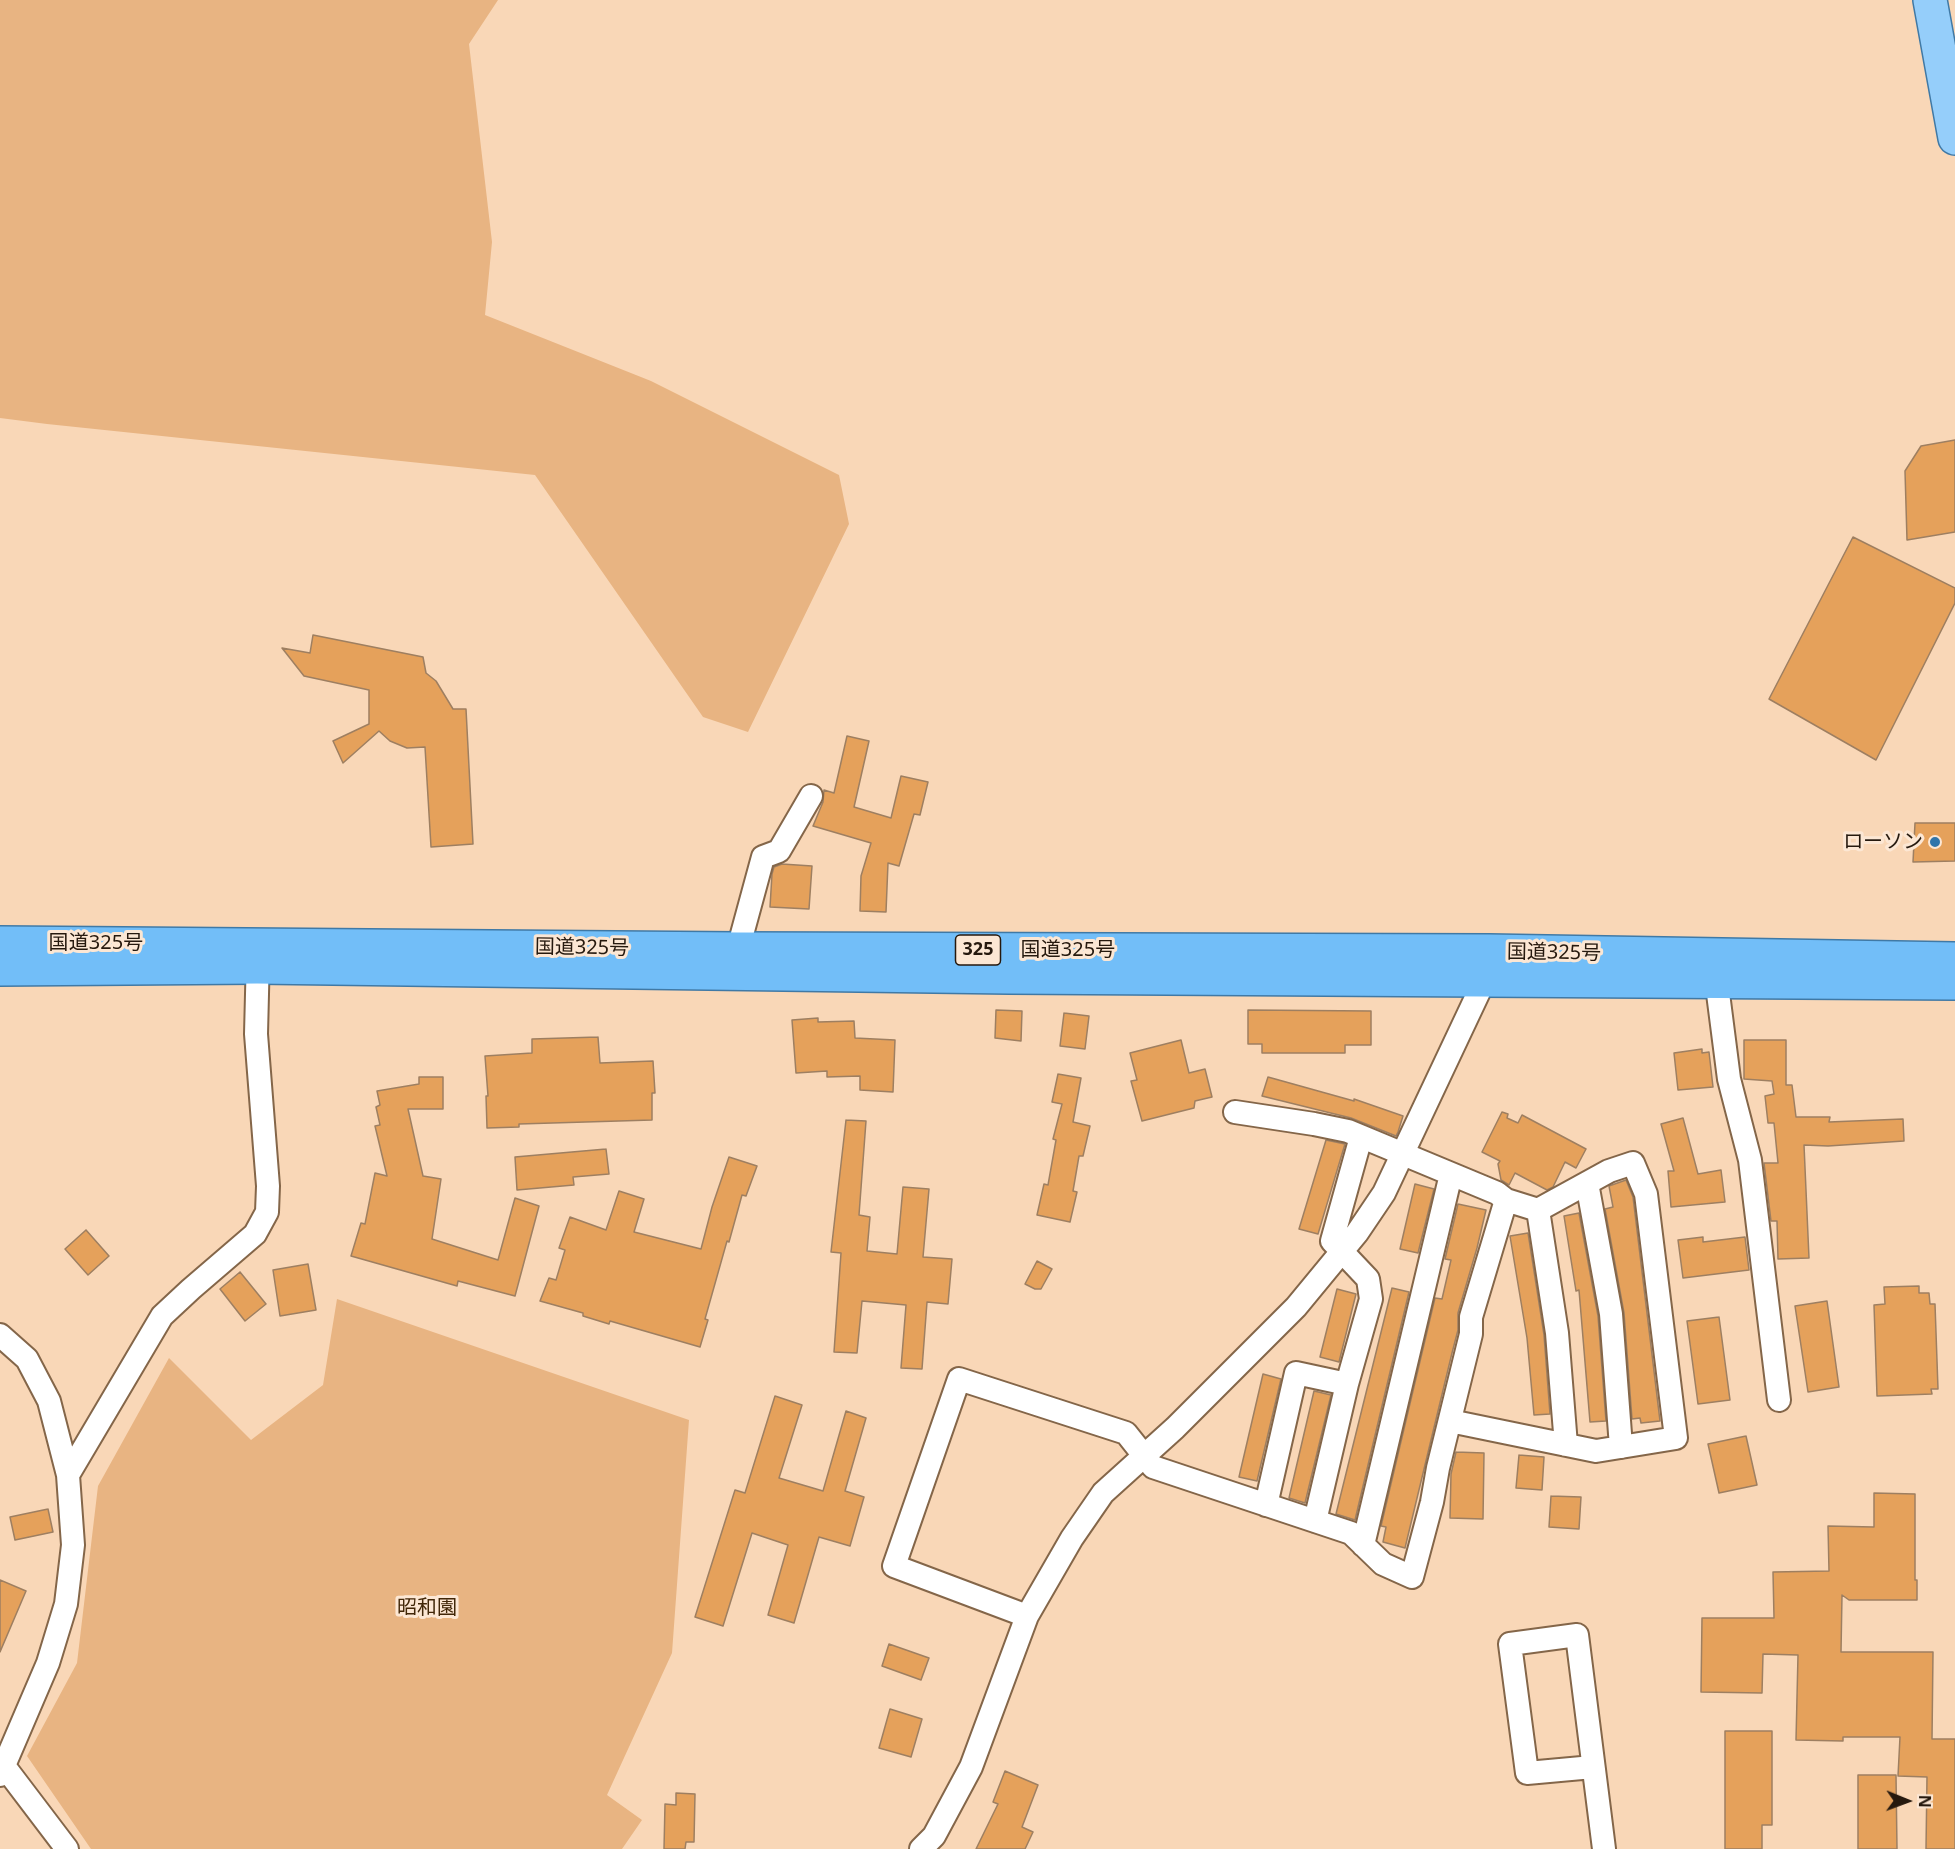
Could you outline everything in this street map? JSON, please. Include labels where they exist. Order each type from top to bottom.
[{"type":"highway","name":"国道325号","points":[[0,943],[258,956],[1021,977],[1487,965]]},
{"type":"highway","name":"国道325号","points":[[0,969],[258,956],[738,949],[1715,969],[1955,983]]},
{"type":"highway","name":"国道325号","points":[[1715,969],[1955,959]]},
{"type":"main road","points":[[1930,0],[1955,138]]},
{"type":"street","points":[[738,949],[763,857],[779,851],[811,796]]},
{"type":"street","points":[[68,1475],[162,1317],[190,1289],[255,1234],[267,1212],[256,1034],[258,956]]},
{"type":"street","points":[[921,1849],[934,1836],[971,1767],[1027,1616],[1072,1538],[1103,1492],[1175,1428],[1296,1307],[1357,1233],[1384,1193],[1487,965]]},
{"type":"street","points":[[1715,969],[1730,1079],[1750,1160],[1779,1400]]},
{"type":"street","points":[[1235,1112],[1348,1131],[1497,1193],[1506,1200],[1538,1210],[1609,1171],[1633,1163],[1646,1194],[1676,1438],[1596,1451],[1450,1421]]},
{"type":"street","points":[[1315,1521],[1347,1384],[1371,1299],[1368,1279],[1332,1241],[1361,1137]]},
{"type":"street","points":[[1363,1545],[1451,1174]]},
{"type":"street","points":[[1587,1183],[1611,1314],[1621,1447]]},
{"type":"street","points":[[1027,1616],[894,1566],[959,1379],[1126,1433],[1153,1467],[1351,1533],[1383,1564],[1412,1577],[1471,1335],[1471,1317],[1506,1200]]},
{"type":"street","points":[[1538,1210],[1557,1333],[1566,1444]]},
{"type":"street","points":[[0,1335],[27,1359],[49,1401],[68,1475],[74,1545],[66,1604],[48,1663],[2,1771],[67,1849]]},
{"type":"street","points":[[1266,1505],[1296,1373],[1347,1384]]},
{"type":"street","points":[[1593,1767],[1527,1773],[1510,1644],[1577,1635],[1604,1849]]},
{"type":"green space","points":[[0,0],[498,0],[469,44],[492,242],[485,315],[651,381],[839,475],[849,524],[748,732],[703,717],[535,475],[0,418]]},
{"type":"green space","name":"昭和園","points":[[337,1299],[689,1420],[672,1653],[607,1795],[642,1820],[622,1849],[91,1849],[27,1756],[77,1663],[98,1486],[169,1358],[251,1440],[323,1385]]},
{"type":"building","points":[[1955,440],[1955,532],[1907,540],[1905,471],[1921,446]]},
{"type":"building","points":[[1853,537],[1955,588],[1955,603],[1876,760],[1769,699]]},
{"type":"building","points":[[313,635],[423,657],[426,673],[436,681],[453,709],[466,709],[473,844],[431,847],[425,747],[407,748],[390,741],[379,731],[343,763],[333,741],[369,724],[369,690],[304,676],[282,648],[310,653]]},
{"type":"building","points":[[847,736],[869,741],[854,807],[891,818],[901,776],[928,782],[920,815],[914,814],[899,866],[888,863],[886,912],[860,911],[861,876],[871,843],[813,826],[823,802],[824,790],[834,793]]},
{"type":"building","name":"ローソン","points":[[1915,823],[1955,823],[1955,861],[1913,862]]},
{"type":"building","points":[[782,864],[812,866],[809,909],[770,907],[772,874],[774,867]]},
{"type":"building","points":[[996,1010],[1022,1011],[1021,1041],[995,1038]]},
{"type":"building","points":[[1248,1010],[1371,1011],[1371,1045],[1345,1045],[1345,1053],[1262,1053],[1262,1044],[1248,1044]]},
{"type":"building","points":[[1064,1013],[1089,1016],[1085,1049],[1060,1046]]},
{"type":"building","points":[[818,1018],[818,1022],[854,1021],[855,1038],[895,1040],[893,1092],[860,1090],[860,1076],[827,1077],[827,1071],[796,1073],[792,1020]]},
{"type":"building","points":[[598,1037],[600,1063],[653,1061],[655,1093],[652,1093],[652,1120],[519,1124],[519,1127],[487,1128],[486,1096],[488,1096],[485,1056],[532,1053],[532,1039]]},
{"type":"building","points":[[1181,1040],[1189,1073],[1205,1069],[1212,1097],[1195,1101],[1194,1108],[1142,1121],[1131,1081],[1137,1080],[1130,1053]]},
{"type":"building","points":[[1744,1040],[1786,1040],[1786,1085],[1792,1085],[1796,1117],[1830,1117],[1829,1122],[1903,1119],[1904,1141],[1828,1146],[1804,1145],[1809,1258],[1778,1259],[1777,1221],[1771,1221],[1764,1163],[1778,1163],[1774,1123],[1768,1123],[1765,1096],[1774,1094],[1772,1081],[1744,1079]]},
{"type":"building","points":[[1702,1049],[1702,1053],[1709,1052],[1713,1087],[1678,1090],[1674,1053]]},
{"type":"building","points":[[1058,1074],[1081,1078],[1073,1122],[1090,1126],[1083,1156],[1079,1156],[1073,1191],[1077,1192],[1070,1222],[1037,1215],[1044,1184],[1048,1185],[1056,1140],[1053,1139],[1062,1104],[1052,1102]]},
{"type":"building","points":[[419,1077],[443,1077],[443,1109],[408,1109],[423,1176],[441,1179],[432,1239],[498,1260],[515,1198],[539,1206],[515,1296],[458,1281],[457,1286],[351,1256],[361,1223],[365,1224],[375,1173],[387,1176],[375,1126],[380,1125],[376,1107],[380,1105],[377,1091],[419,1084]]},
{"type":"building","points":[[1268,1077],[1354,1101],[1354,1099],[1403,1116],[1398,1132],[1396,1136],[1351,1118],[1262,1096]]},
{"type":"building","points":[[1502,1112],[1508,1114],[1507,1118],[1518,1123],[1522,1115],[1586,1149],[1576,1168],[1565,1162],[1553,1187],[1547,1190],[1515,1173],[1509,1185],[1501,1180],[1498,1164],[1500,1161],[1482,1152]]},
{"type":"building","points":[[1683,1118],[1698,1174],[1721,1170],[1725,1202],[1671,1207],[1668,1171],[1674,1171],[1661,1124]]},
{"type":"building","points":[[846,1120],[866,1121],[859,1215],[870,1217],[867,1251],[897,1254],[903,1187],[929,1189],[923,1257],[952,1259],[948,1304],[927,1302],[922,1369],[901,1368],[906,1305],[862,1301],[857,1353],[834,1352],[841,1253],[831,1252]]},
{"type":"building","points":[[1326,1140],[1345,1144],[1318,1234],[1299,1229]]},
{"type":"building","points":[[606,1149],[609,1174],[573,1177],[574,1185],[517,1190],[515,1157]]},
{"type":"building","points":[[729,1157],[757,1166],[746,1196],[742,1195],[729,1242],[727,1241],[705,1319],[708,1320],[700,1347],[610,1321],[609,1324],[583,1316],[583,1313],[540,1301],[549,1278],[556,1280],[565,1250],[559,1248],[570,1217],[606,1230],[619,1191],[644,1199],[634,1232],[701,1249]]},
{"type":"building","points":[[1626,1180],[1633,1197],[1660,1421],[1641,1423],[1640,1418],[1632,1419],[1624,1313],[1605,1209],[1613,1207],[1609,1186]]},
{"type":"building","points":[[1415,1184],[1434,1189],[1418,1253],[1400,1249]]},
{"type":"building","points":[[1458,1204],[1486,1210],[1458,1313],[1458,1330],[1405,1548],[1383,1542],[1386,1527],[1381,1526],[1435,1298],[1442,1299],[1451,1260],[1445,1259]]},
{"type":"building","points":[[1579,1213],[1598,1316],[1606,1421],[1590,1422],[1579,1290],[1576,1291],[1564,1216]]},
{"type":"building","points":[[86,1230],[109,1256],[88,1275],[65,1249]]},
{"type":"building","points":[[1528,1233],[1544,1335],[1550,1414],[1534,1415],[1527,1338],[1510,1236]]},
{"type":"building","points":[[1703,1237],[1703,1242],[1745,1237],[1749,1270],[1683,1278],[1678,1240]]},
{"type":"building","points":[[1037,1261],[1052,1269],[1041,1289],[1025,1284]]},
{"type":"building","points":[[308,1264],[316,1310],[280,1316],[273,1270]]},
{"type":"building","points":[[240,1272],[266,1304],[245,1321],[220,1289]]},
{"type":"building","points":[[1919,1286],[1919,1293],[1929,1293],[1930,1304],[1935,1304],[1938,1389],[1931,1389],[1932,1394],[1877,1396],[1874,1305],[1885,1304],[1884,1287]]},
{"type":"building","points":[[1392,1288],[1409,1292],[1355,1520],[1336,1514]]},
{"type":"building","points":[[1337,1289],[1356,1294],[1339,1362],[1320,1357]]},
{"type":"building","points":[[1827,1301],[1839,1387],[1808,1392],[1795,1306]]},
{"type":"building","points":[[1719,1317],[1730,1400],[1698,1404],[1687,1321]]},
{"type":"building","points":[[1263,1374],[1281,1379],[1257,1481],[1239,1477]]},
{"type":"building","points":[[1314,1391],[1331,1395],[1305,1503],[1289,1498]]},
{"type":"building","points":[[775,1396],[802,1405],[779,1478],[823,1491],[846,1411],[866,1418],[845,1491],[864,1497],[850,1546],[819,1537],[794,1623],[768,1615],[788,1545],[752,1533],[723,1626],[695,1617],[735,1490],[745,1493]]},
{"type":"building","points":[[1746,1436],[1757,1485],[1719,1493],[1708,1444]]},
{"type":"building","points":[[1456,1452],[1484,1453],[1483,1519],[1450,1518],[1451,1474]]},
{"type":"building","points":[[1519,1455],[1544,1457],[1542,1490],[1516,1488]]},
{"type":"building","points":[[1874,1493],[1915,1494],[1917,1600],[1849,1600],[1842,1595],[1841,1652],[1933,1652],[1932,1739],[1955,1739],[1955,1849],[1926,1849],[1927,1777],[1898,1776],[1900,1737],[1843,1737],[1843,1741],[1796,1740],[1798,1655],[1763,1654],[1762,1693],[1701,1692],[1702,1618],[1774,1618],[1773,1572],[1829,1571],[1828,1526],[1874,1527]]},
{"type":"building","points":[[1551,1496],[1581,1497],[1579,1529],[1549,1527]]},
{"type":"building","points":[[48,1509],[53,1532],[15,1540],[10,1517]]},
{"type":"building","points":[[0,1580],[26,1591],[0,1652]]},
{"type":"building","points":[[889,1644],[929,1658],[921,1680],[882,1666]]},
{"type":"building","points":[[890,1709],[922,1719],[911,1757],[879,1748]]},
{"type":"building","points":[[1725,1731],[1772,1731],[1772,1825],[1762,1825],[1762,1849],[1725,1849]]},
{"type":"building","points":[[1005,1771],[1038,1785],[1022,1827],[1033,1832],[1025,1849],[976,1849],[998,1804],[993,1802]]},
{"type":"building","points":[[1858,1775],[1896,1775],[1897,1849],[1858,1849]]},
{"type":"building","points":[[676,1793],[695,1794],[694,1842],[686,1842],[685,1849],[664,1849],[665,1804],[676,1805]]},
{"type":"place","name":"ローソン","points":[[1935,842]]}]
